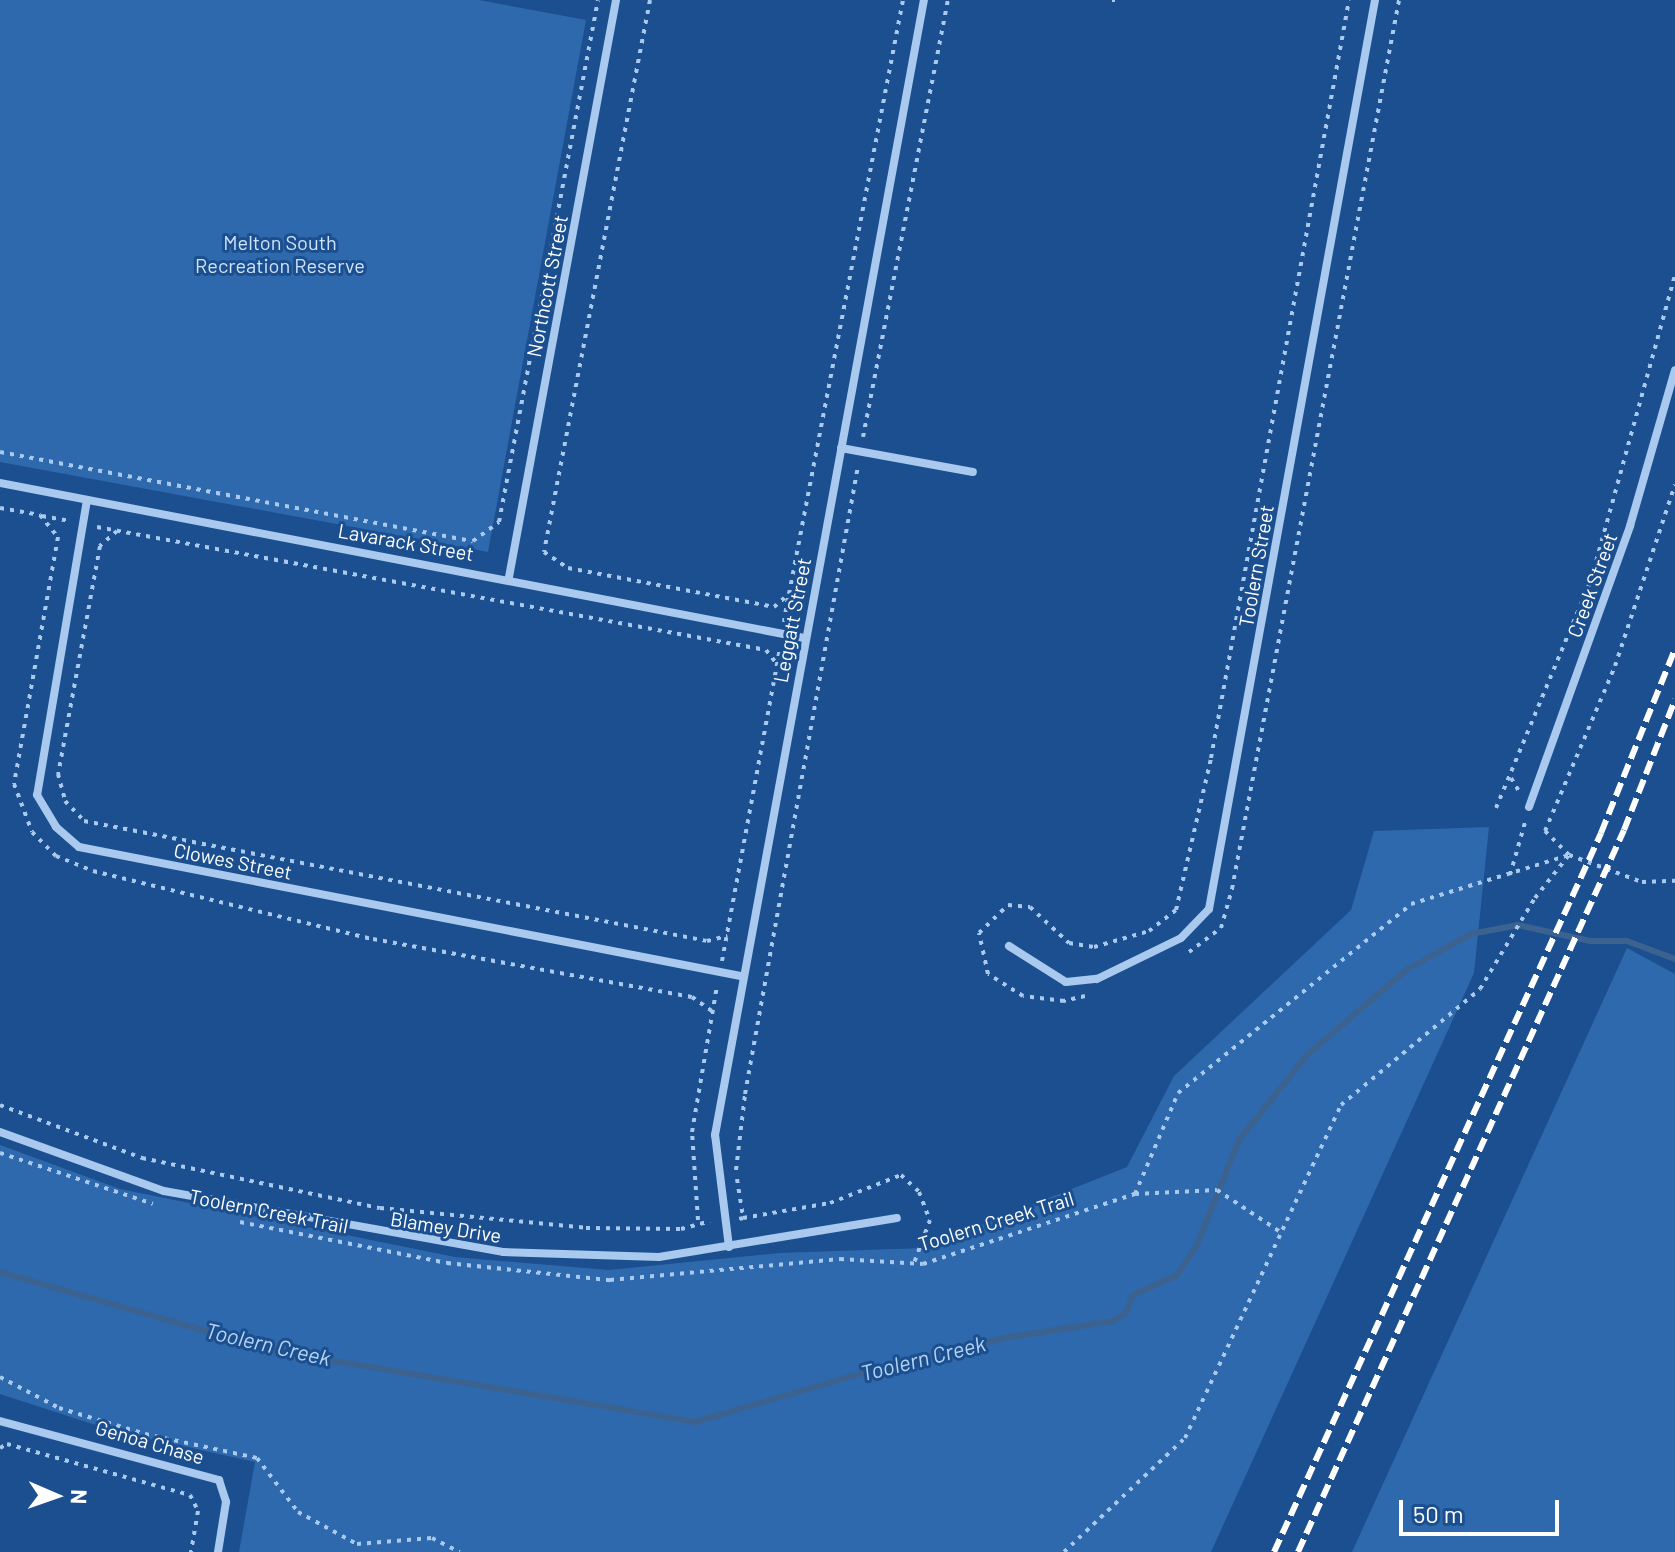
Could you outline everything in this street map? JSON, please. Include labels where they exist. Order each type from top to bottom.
[{"type":"street","name":"Northcott Street","points":[[509,577],[616,0]]},
{"type":"street","name":"Leggatt Street","points":[[729,1247],[723,1222],[715,1135],[741,976],[924,0]]},
{"type":"street","name":"Toolern Street","points":[[1009,946],[1066,982],[1097,979],[1181,938],[1209,909],[1375,0]]},
{"type":"street","name":"Creek Street","points":[[1529,807],[1630,526],[1675,370]]},
{"type":"street","points":[[841,448],[973,472]]},
{"type":"street","name":"Lavarack Street","points":[[0,483],[509,577],[804,638]]},
{"type":"street","name":"Clowes Street","points":[[87,500],[37,795],[56,827],[79,847],[741,976]]},
{"type":"street","name":"Blamey Drive","points":[[0,1132],[164,1191],[398,1237],[572,1258],[659,1257],[897,1218]]},
{"type":"street","name":"Genoa Chase","points":[[0,1421],[219,1480],[226,1502],[218,1552]]},
{"type":"path","points":[[0,452],[473,541],[499,522],[598,0]]},
{"type":"path","points":[[650,0],[544,552],[568,568],[774,607],[789,594]]},
{"type":"path","points":[[698,1220],[692,1132],[712,1011],[903,0]]},
{"type":"path","points":[[0,1105],[142,1158],[380,1208],[586,1228],[681,1229],[698,1220],[723,1222],[743,1218],[735,1167],[745,1094],[861,451],[948,0]]},
{"type":"path","points":[[1090,995],[1064,1001],[1023,996],[988,974],[979,933],[1008,905],[1030,907],[1069,943],[1094,947],[1149,931],[1176,910],[1211,758],[1349,0]]},
{"type":"path","points":[[1180,956],[1221,928],[1232,889],[1399,0]]},
{"type":"path","points":[[1496,808],[1591,580],[1675,274]]},
{"type":"path","points":[[1675,485],[1615,666],[1545,831],[1569,855],[1642,882],[1675,881]]},
{"type":"path","points":[[0,508],[766,650],[777,664]]},
{"type":"path","points":[[40,515],[58,537],[14,784],[32,832],[56,856],[93,871],[373,939],[692,997],[712,1011]]},
{"type":"path","points":[[117,531],[100,546],[58,774],[65,801],[84,821],[707,941],[727,936]]},
{"type":"path","points":[[1510,875],[1529,807]]},
{"type":"path","points":[[1135,1194],[1178,1093],[1264,1018],[1411,904],[1569,855]]},
{"type":"path","points":[[1064,1552],[1185,1438],[1341,1105],[1480,989],[1535,898],[1569,855]]},
{"type":"path","points":[[0,1153],[157,1205]]},
{"type":"path","name":"Toolern Creek Trail","points":[[233,1220],[447,1263],[610,1280],[840,1259],[923,1264],[1135,1194],[1217,1190],[1282,1233]]},
{"type":"path","points":[[0,1448],[7,1444],[190,1495],[198,1511],[191,1552]]},
{"type":"green space","name":"Melton South Recreation Reserve","points":[[0,0],[479,0],[586,20],[488,552],[0,462]]},
{"type":"green space","points":[[1489,827],[1474,973],[1211,1552],[239,1552],[255,1462],[114,1431],[0,1394],[0,1145],[120,1189],[455,1257],[609,1270],[780,1253],[923,1248],[1127,1167],[1174,1076],[1351,910],[1374,831]]},
{"type":"green space","points":[[1627,948],[1675,974],[1675,1552],[1352,1552]]},
{"type":"waterway","name":"Toolern Creek","points":[[0,1272],[276,1351],[695,1422],[863,1373],[1004,1338],[1113,1321],[1126,1313],[1133,1295],[1177,1275],[1197,1245],[1239,1140],[1307,1055],[1406,970],[1471,934],[1518,925],[1590,941],[1627,941],[1675,959]]},
{"type":"railway","points":[[1274,1552],[1601,833],[1675,649]]},
{"type":"railway","points":[[1298,1552],[1624,830],[1675,700]]}]
